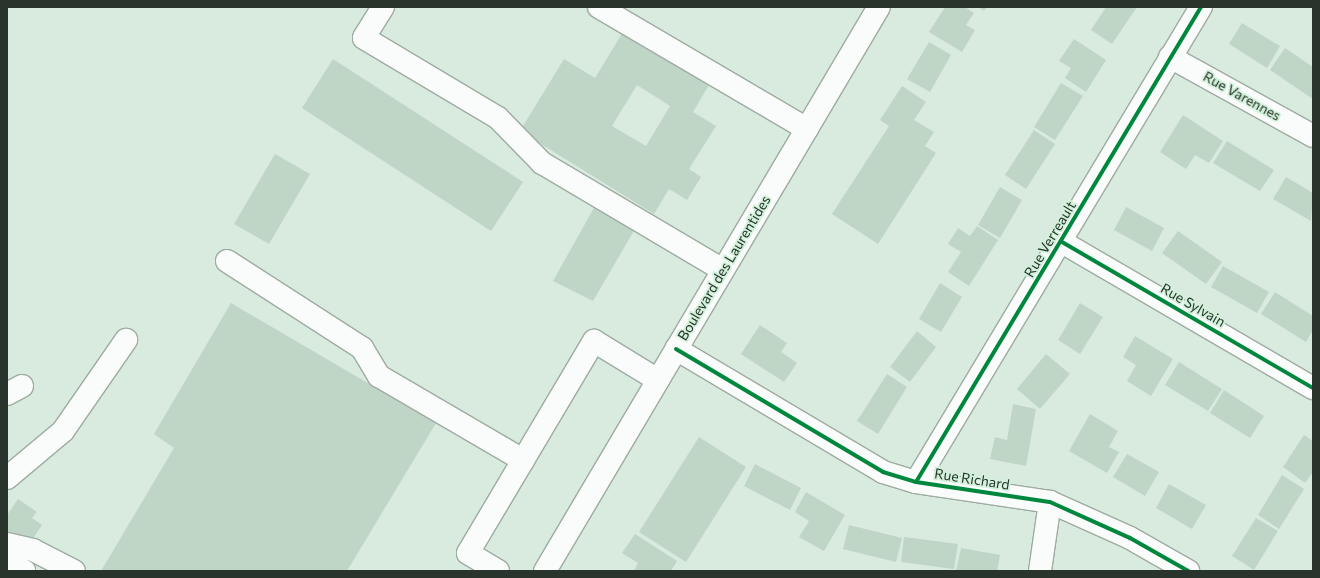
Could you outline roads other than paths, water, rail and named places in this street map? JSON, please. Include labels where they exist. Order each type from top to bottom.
[{"type":"street","points":[[383,7],[364,38],[498,118],[542,163],[723,270]]},
{"type":"street","points":[[599,7],[807,129]]},
{"type":"street","name":"Boulevard des Laurentides","points":[[545,571],[879,7]]},
{"type":"street","name":"Rue Verreault","points":[[916,482],[1062,242],[1170,57],[1201,7]]},
{"type":"street","name":"Rue Varennes","points":[[1170,57],[1313,136]]},
{"type":"street","name":"Rue Sylvain","points":[[1062,242],[1313,388]]},
{"type":"street","points":[[227,261],[362,348],[379,376],[523,460]]},
{"type":"street","points":[[7,478],[63,431],[126,340]]},
{"type":"street","points":[[498,571],[468,553],[594,341],[658,380]]},
{"type":"street","name":"Rue Richard","points":[[676,349],[875,468],[916,482],[1050,502],[1130,538],[1188,571]]},
{"type":"street","points":[[1040,571],[1050,502]]},
{"type":"street","points":[[7,544],[38,552],[74,571]]},
{"type":"street","points":[[7,561],[24,571]]}]
